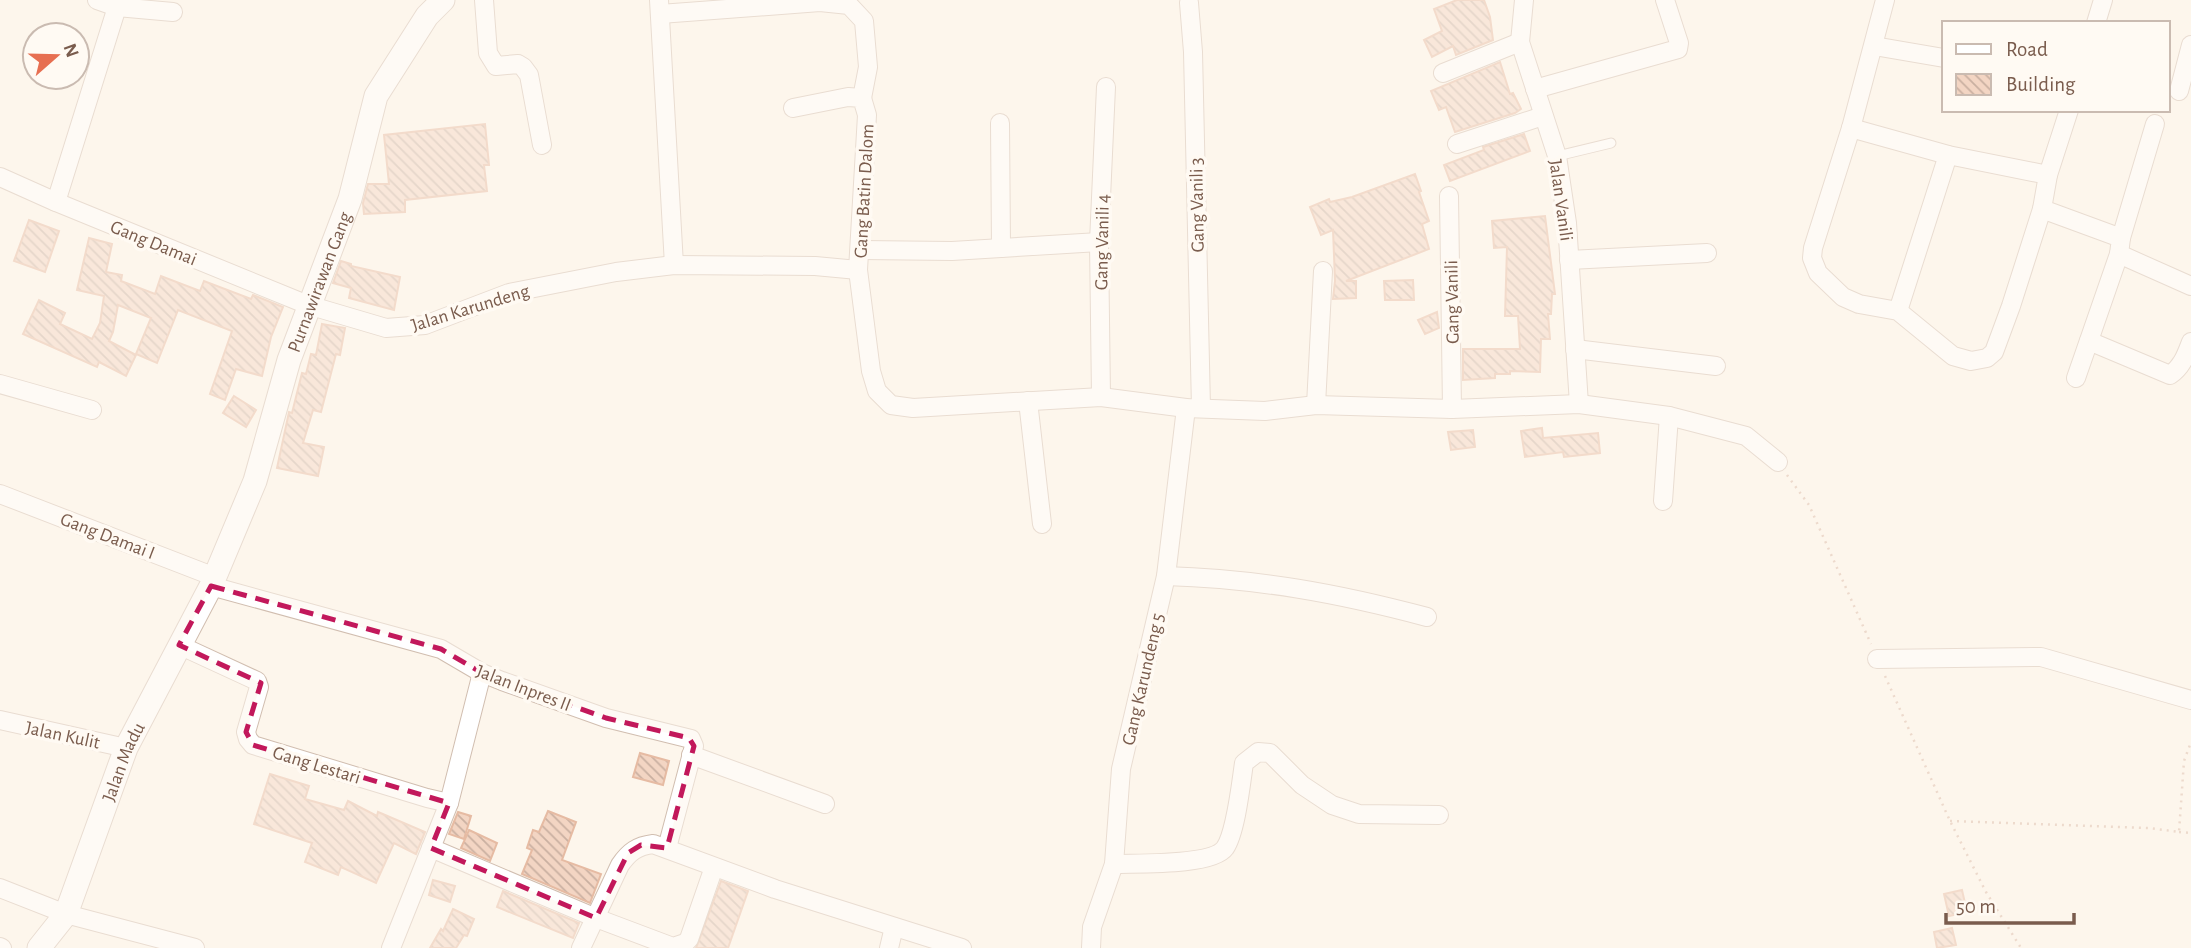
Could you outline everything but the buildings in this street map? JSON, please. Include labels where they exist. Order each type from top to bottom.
[{"type":"street","points":[[97,0],[117,7],[173,12]]},
{"type":"street","name":"Purnawirawan Gang","points":[[213,581],[255,481],[289,359],[349,199],[376,96],[427,16],[443,0]]},
{"type":"street","points":[[484,0],[489,57],[496,66],[518,64],[526,70],[542,145]]},
{"type":"street","name":"Jalan Vanili","points":[[1524,0],[1520,42],[1557,156],[1567,223],[1579,404]]},
{"type":"street","points":[[1535,89],[1678,49],[1679,43],[1665,0]]},
{"type":"street","points":[[1885,0],[1851,128],[1813,248],[1812,258],[1818,273],[1843,297],[1898,311],[1953,356],[1970,361],[1987,358],[1994,352],[2042,209],[2048,175],[2068,112]]},
{"type":"street","points":[[2097,21],[2103,0]]},
{"type":"street","points":[[674,265],[659,7],[820,2],[849,5],[864,21],[868,67],[862,98]]},
{"type":"street","name":"Gang Vanili 3","points":[[1189,3],[1193,52],[1193,408]]},
{"type":"street","points":[[55,202],[117,7]]},
{"type":"street","points":[[1443,73],[1520,42]]},
{"type":"street","points":[[2179,91],[2191,44]]},
{"type":"street","points":[[1874,46],[1942,58]]},
{"type":"street","name":"Gang Vanili 4","points":[[1101,397],[1099,242],[1106,87]]},
{"type":"street","name":"Gang Batin Dalom","points":[[793,108],[848,97],[862,98],[867,116],[858,271],[872,371],[877,391],[891,405],[913,408],[1101,397],[1193,408],[1265,411],[1316,405],[1452,409],[1579,404],[1668,416],[1746,436],[1778,462]]},
{"type":"street","points":[[1457,144],[1543,116]]},
{"type":"street","points":[[1000,123],[1001,248]]},
{"type":"street","points":[[2076,378],[2120,246],[2155,124]]},
{"type":"street","points":[[1851,128],[1948,155],[2048,175]]},
{"type":"street","points":[[1898,311],[1948,155]]},
{"type":"street","name":"Gang Damai","points":[[0,177],[308,305]]},
{"type":"street","name":"Gang Vanili","points":[[1449,196],[1452,409]]},
{"type":"street","points":[[2042,209],[2120,246],[2191,286]]},
{"type":"street","points":[[861,250],[952,251],[1099,242]]},
{"type":"street","points":[[1569,260],[1707,253]]},
{"type":"street","name":"Jalan Karundeng","points":[[308,305],[386,328],[404,328],[425,325],[509,293],[616,272],[674,265],[815,266],[858,271]]},
{"type":"street","points":[[1316,405],[1323,271]]},
{"type":"street","points":[[2089,341],[2170,375],[2177,370],[2191,342]]},
{"type":"street","points":[[1575,349],[1716,366]]},
{"type":"street","points":[[0,384],[92,410]]},
{"type":"street","points":[[1028,401],[1042,524]]},
{"type":"street","name":"Gang Karundeng 5","points":[[1091,948],[1093,927],[1114,864],[1121,769],[1166,576],[1193,408]]},
{"type":"street","points":[[1663,501],[1668,416]]},
{"type":"street","name":"Gang Damai I","points":[[0,494],[213,581]]},
{"type":"street","points":[[1166,576],[1225,578],[1295,587],[1427,617]]},
{"type":"street","name":"Jalan Madu","points":[[39,948],[66,914],[125,748],[213,581]]},
{"type":"street","name":"Jalan Inpres II","points":[[213,581],[441,649],[482,673],[606,718],[689,738],[693,743],[691,755]]},
{"type":"street","name":"Gang Lestari","points":[[179,645],[257,681],[260,687],[246,732],[253,745],[449,803]]},
{"type":"street","points":[[1877,659],[2041,657],[2191,701]]},
{"type":"street","points":[[391,948],[449,803],[482,673]]},
{"type":"street","name":"Jalan Kulit","points":[[0,720],[125,748]]},
{"type":"street","points":[[1114,864],[1204,859],[1221,852],[1226,847],[1233,829],[1244,763],[1258,752],[1270,753],[1302,785],[1341,808],[1359,814],[1439,815]]},
{"type":"street","points":[[667,848],[691,755],[825,804]]},
{"type":"street","points":[[581,948],[628,853],[641,845],[653,844],[714,867],[962,948]]},
{"type":"street","points":[[430,848],[596,918],[673,947],[690,939],[714,867]]},
{"type":"street","points":[[0,888],[66,914],[195,948]]},
{"type":"street","points":[[888,948],[894,927]]},
{"type":"lane","points":[[1557,156],[1611,143]]},
{"type":"path","points":[[1778,462],[1809,505],[1950,821],[1986,892],[2021,948]]},
{"type":"path","points":[[2179,832],[2184,761],[2191,742]]},
{"type":"path","points":[[1950,821],[2149,828],[2191,833]]},
{"type":"highlighted area","points":[[211,586],[441,649],[482,673],[606,718],[689,738],[694,746],[667,848],[641,845],[628,853],[596,918],[431,848],[449,803],[253,745],[246,732],[261,683],[179,645]]}]
